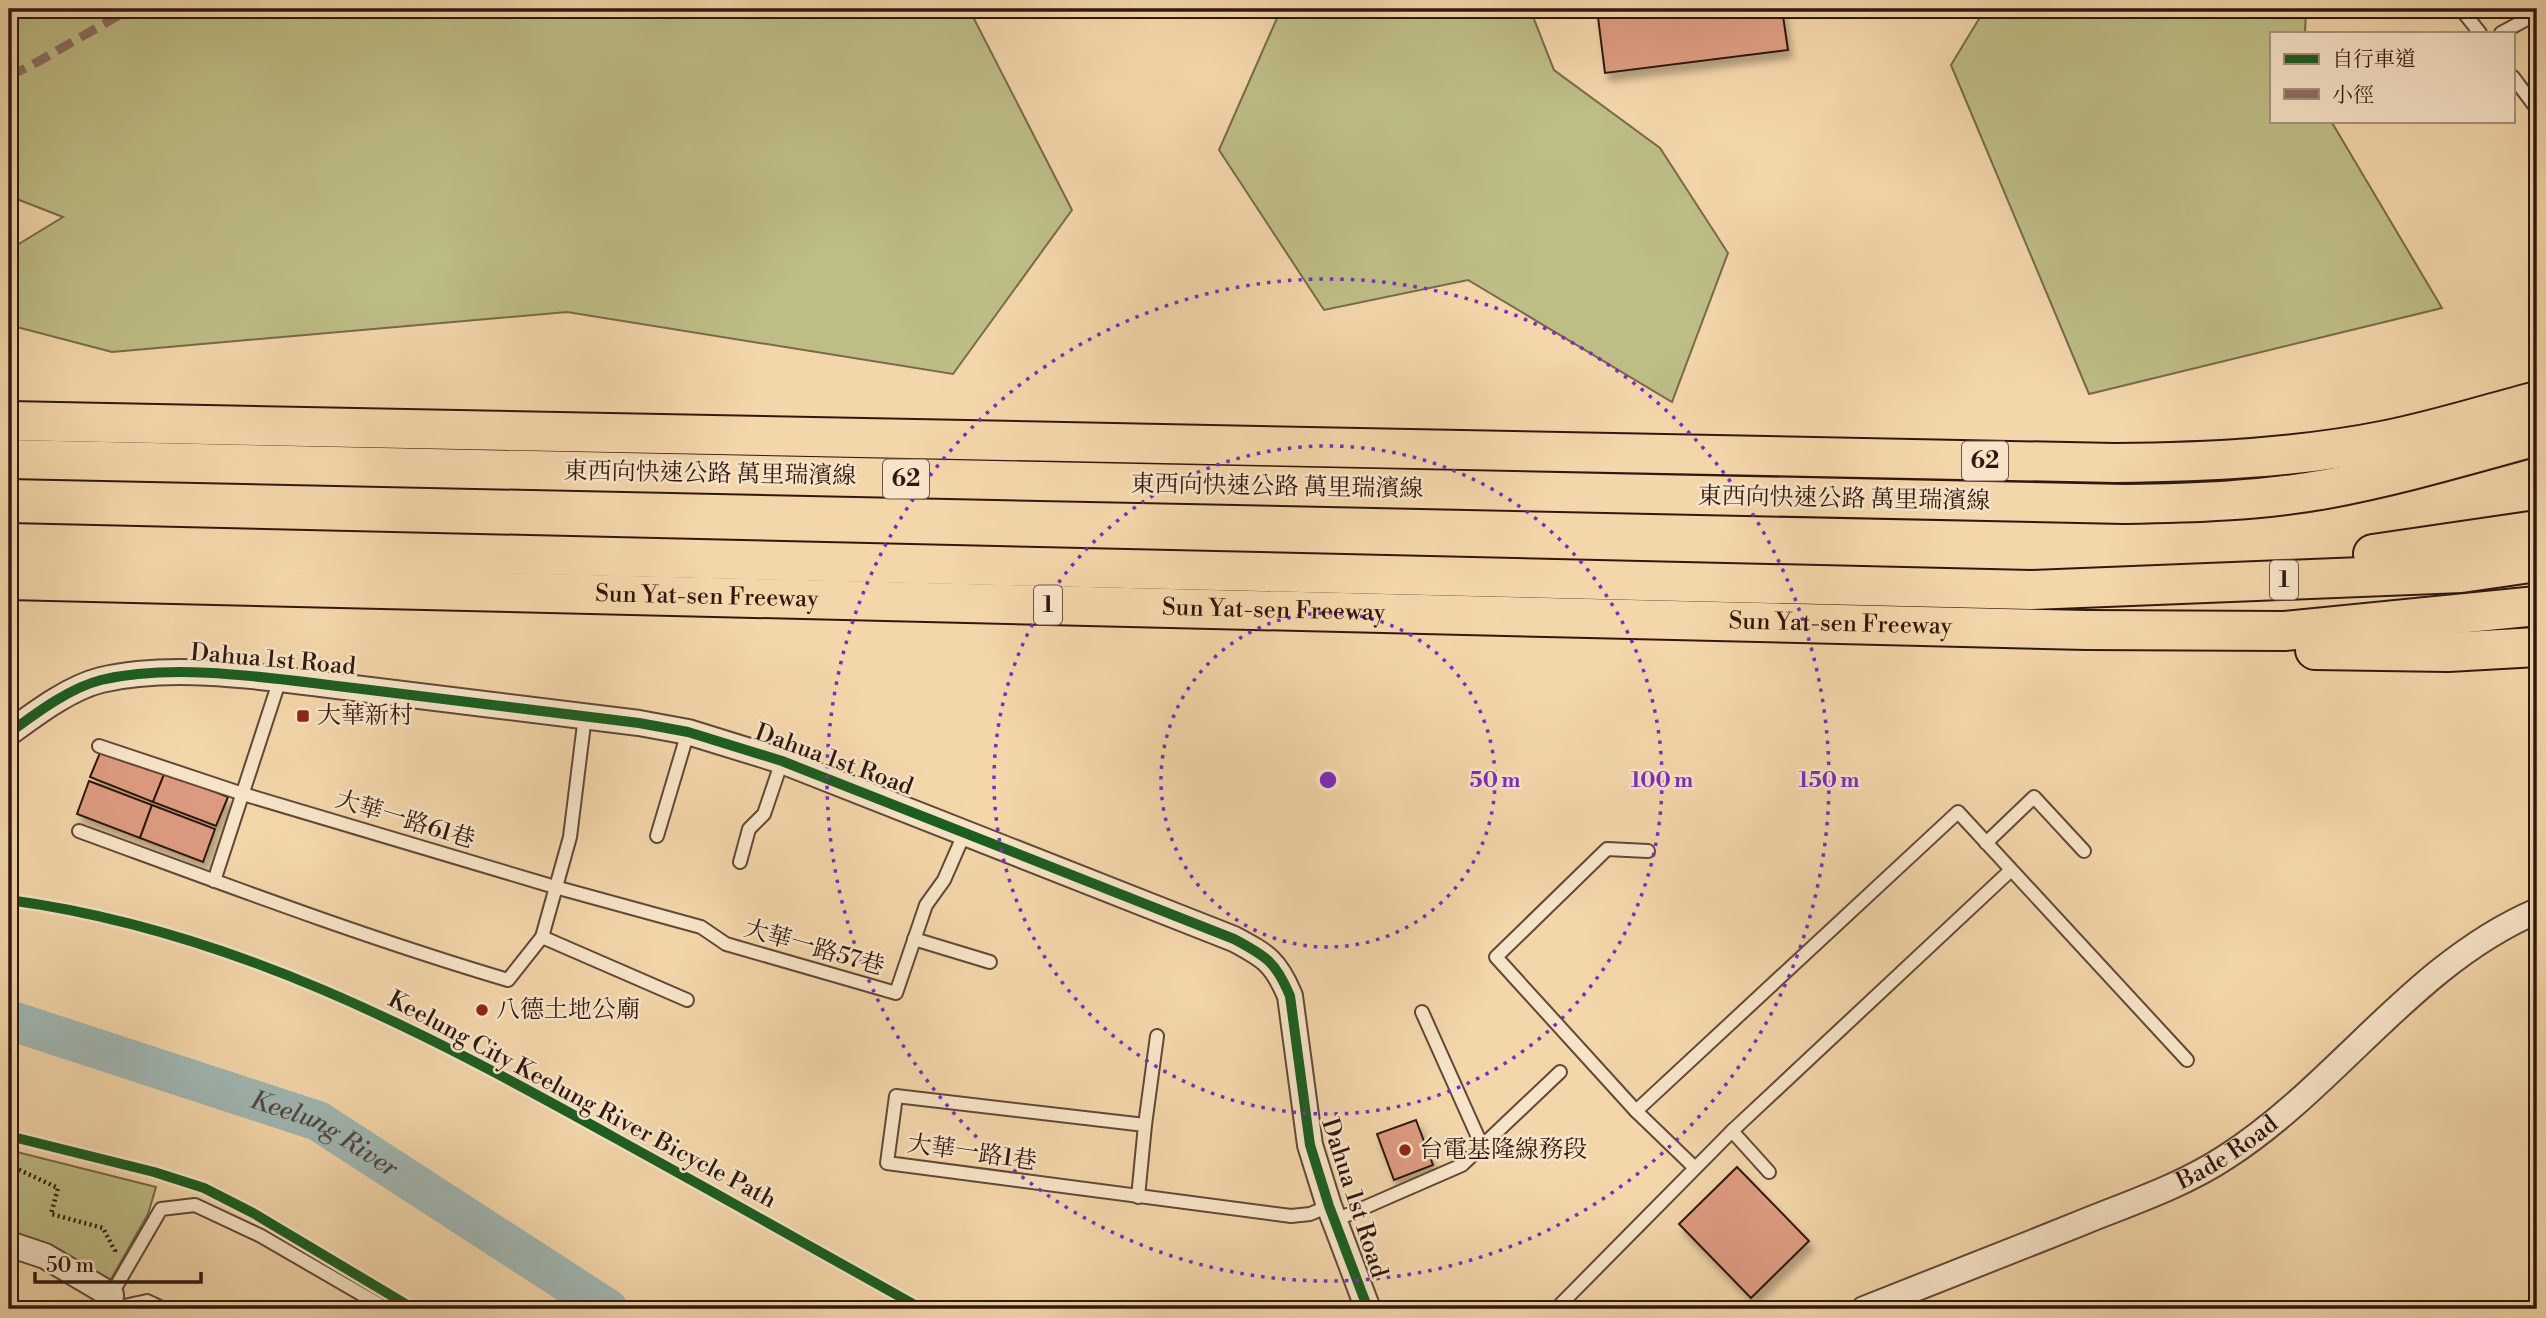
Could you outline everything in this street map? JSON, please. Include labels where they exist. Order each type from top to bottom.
[{"type":"highway","name":"東西向快速公路 萬里瑞濱線","points":[[9,421],[2039,462],[2188,462],[2278,456],[2378,442],[2537,401]]},
{"type":"highway","name":"東西向快速公路 萬里瑞濱線","points":[[9,459],[2056,504],[2205,503],[2324,489],[2399,474],[2537,436]]},
{"type":"highway","points":[[2031,590],[2148,572],[2385,553],[2537,530]]},
{"type":"highway","name":"Sun Yat-sen Freeway","points":[[9,543],[2031,590],[2461,573],[2537,562]]},
{"type":"highway","name":"Sun Yat-sen Freeway","points":[[9,580],[2088,630],[2284,631],[2537,606]]},
{"type":"highway","points":[[2088,630],[2157,648],[2448,652],[2537,647]]},
{"type":"street","name":"Dahua 1st Road","points":[[9,733],[54,702],[97,681],[136,673],[173,672],[279,679],[639,723],[688,732],[782,761],[1234,939],[1260,953],[1281,973],[1290,996],[1305,1124],[1332,1212],[1368,1309]]},
{"type":"street","name":"Bade Road","points":[[1864,1309],[2164,1190],[2226,1157],[2284,1113],[2434,975],[2492,932],[2537,911]]},
{"type":"street","points":[[9,1244],[45,1256],[108,1298]]},
{"type":"lane","points":[[2461,9],[2479,32]]},
{"type":"lane","points":[[2503,32],[2527,19]]},
{"type":"lane","points":[[2514,78],[2537,109]]},
{"type":"lane","points":[[214,881],[279,679]]},
{"type":"lane","points":[[79,831],[214,881],[456,964],[508,979],[542,937],[570,837],[585,716]]},
{"type":"lane","points":[[657,836],[688,732]]},
{"type":"lane","name":"大華一路61巷","points":[[99,746],[243,794],[555,887]]},
{"type":"lane","points":[[740,862],[749,829],[764,814],[782,761]]},
{"type":"lane","points":[[1986,843],[2034,797],[2084,851]]},
{"type":"lane","points":[[1636,1111],[1958,812],[2187,1060]]},
{"type":"lane","name":"大華一路57巷","points":[[555,887],[701,927],[726,944],[896,993],[926,905],[944,880],[965,832]]},
{"type":"lane","points":[[1648,851],[1607,849],[1496,957],[1636,1111],[1695,1168]]},
{"type":"lane","points":[[1556,1309],[1732,1131],[2011,870]]},
{"type":"lane","points":[[542,937],[687,1000]]},
{"type":"lane","points":[[914,939],[990,962]]},
{"type":"lane","points":[[1422,1012],[1482,1146]]},
{"type":"lane","points":[[1138,1197],[1157,1036]]},
{"type":"lane","name":"大華一路1巷","points":[[1145,1125],[896,1096],[887,1163],[1291,1216],[1332,1212],[1345,1216],[1462,1164],[1560,1072]]},
{"type":"lane","points":[[1732,1131],[1769,1172]]},
{"type":"lane","points":[[164,1309],[147,1301],[108,1298],[162,1209],[195,1205],[261,1236],[387,1309]]},
{"type":"path","points":[[9,1165],[58,1188],[51,1214],[103,1228],[115,1251],[108,1298]]},
{"type":"shaded area","points":[[9,9],[969,9],[1072,210],[953,374],[567,312],[112,352],[9,325],[9,250],[63,217],[9,196]]},
{"type":"shaded area","points":[[1281,9],[1530,9],[1554,70],[1660,148],[1728,253],[1672,402],[1468,280],[1324,310],[1219,150]]},
{"type":"shaded area","points":[[1985,9],[2306,9],[2305,32],[2270,32],[2270,122],[2332,122],[2442,308],[2089,394],[1951,65]]},
{"type":"shaded area","points":[[9,1150],[156,1187],[148,1214],[110,1281],[9,1233]]},
{"type":"building","points":[[1597,9],[1782,9],[1788,50],[1605,73]]},
{"type":"building","points":[[102,748],[165,772],[153,802],[90,777]]},
{"type":"building","points":[[165,772],[228,797],[216,826],[153,802]]},
{"type":"building","points":[[89,781],[152,805],[140,838],[77,814]]},
{"type":"building","points":[[152,805],[215,829],[203,862],[140,838]]},
{"type":"building","name":"台電基隆線務段","points":[[1416,1120],[1433,1165],[1394,1180],[1377,1134]]},
{"type":"building","points":[[1737,1167],[1809,1241],[1751,1298],[1679,1224]]},
{"type":"waterway","name":"Keelung River","points":[[9,1020],[318,1121],[608,1309]]},
{"type":"marked path","points":[[9,76],[130,9]]},
{"type":"cycle path","points":[[9,733],[53,702],[89,684],[162,672],[260,677],[639,723],[688,732],[782,761],[1234,939],[1269,961],[1280,975],[1290,996],[1310,1145],[1329,1206],[1368,1309]]},
{"type":"cycle path","name":"Keelung City Keelung River Bicycle Path","points":[[9,900],[91,914],[171,935],[248,960],[324,990],[472,1060],[922,1309]]},
{"type":"cycle path","points":[[9,1136],[154,1172],[204,1188],[253,1213],[414,1309]]},
{"type":"place","name":"大華新村","points":[[303,716]]},
{"type":"place","name":"八德土地公廟","points":[[482,1010]]},
{"type":"place","name":"台電基隆線務段","points":[[1405,1150]]}]
